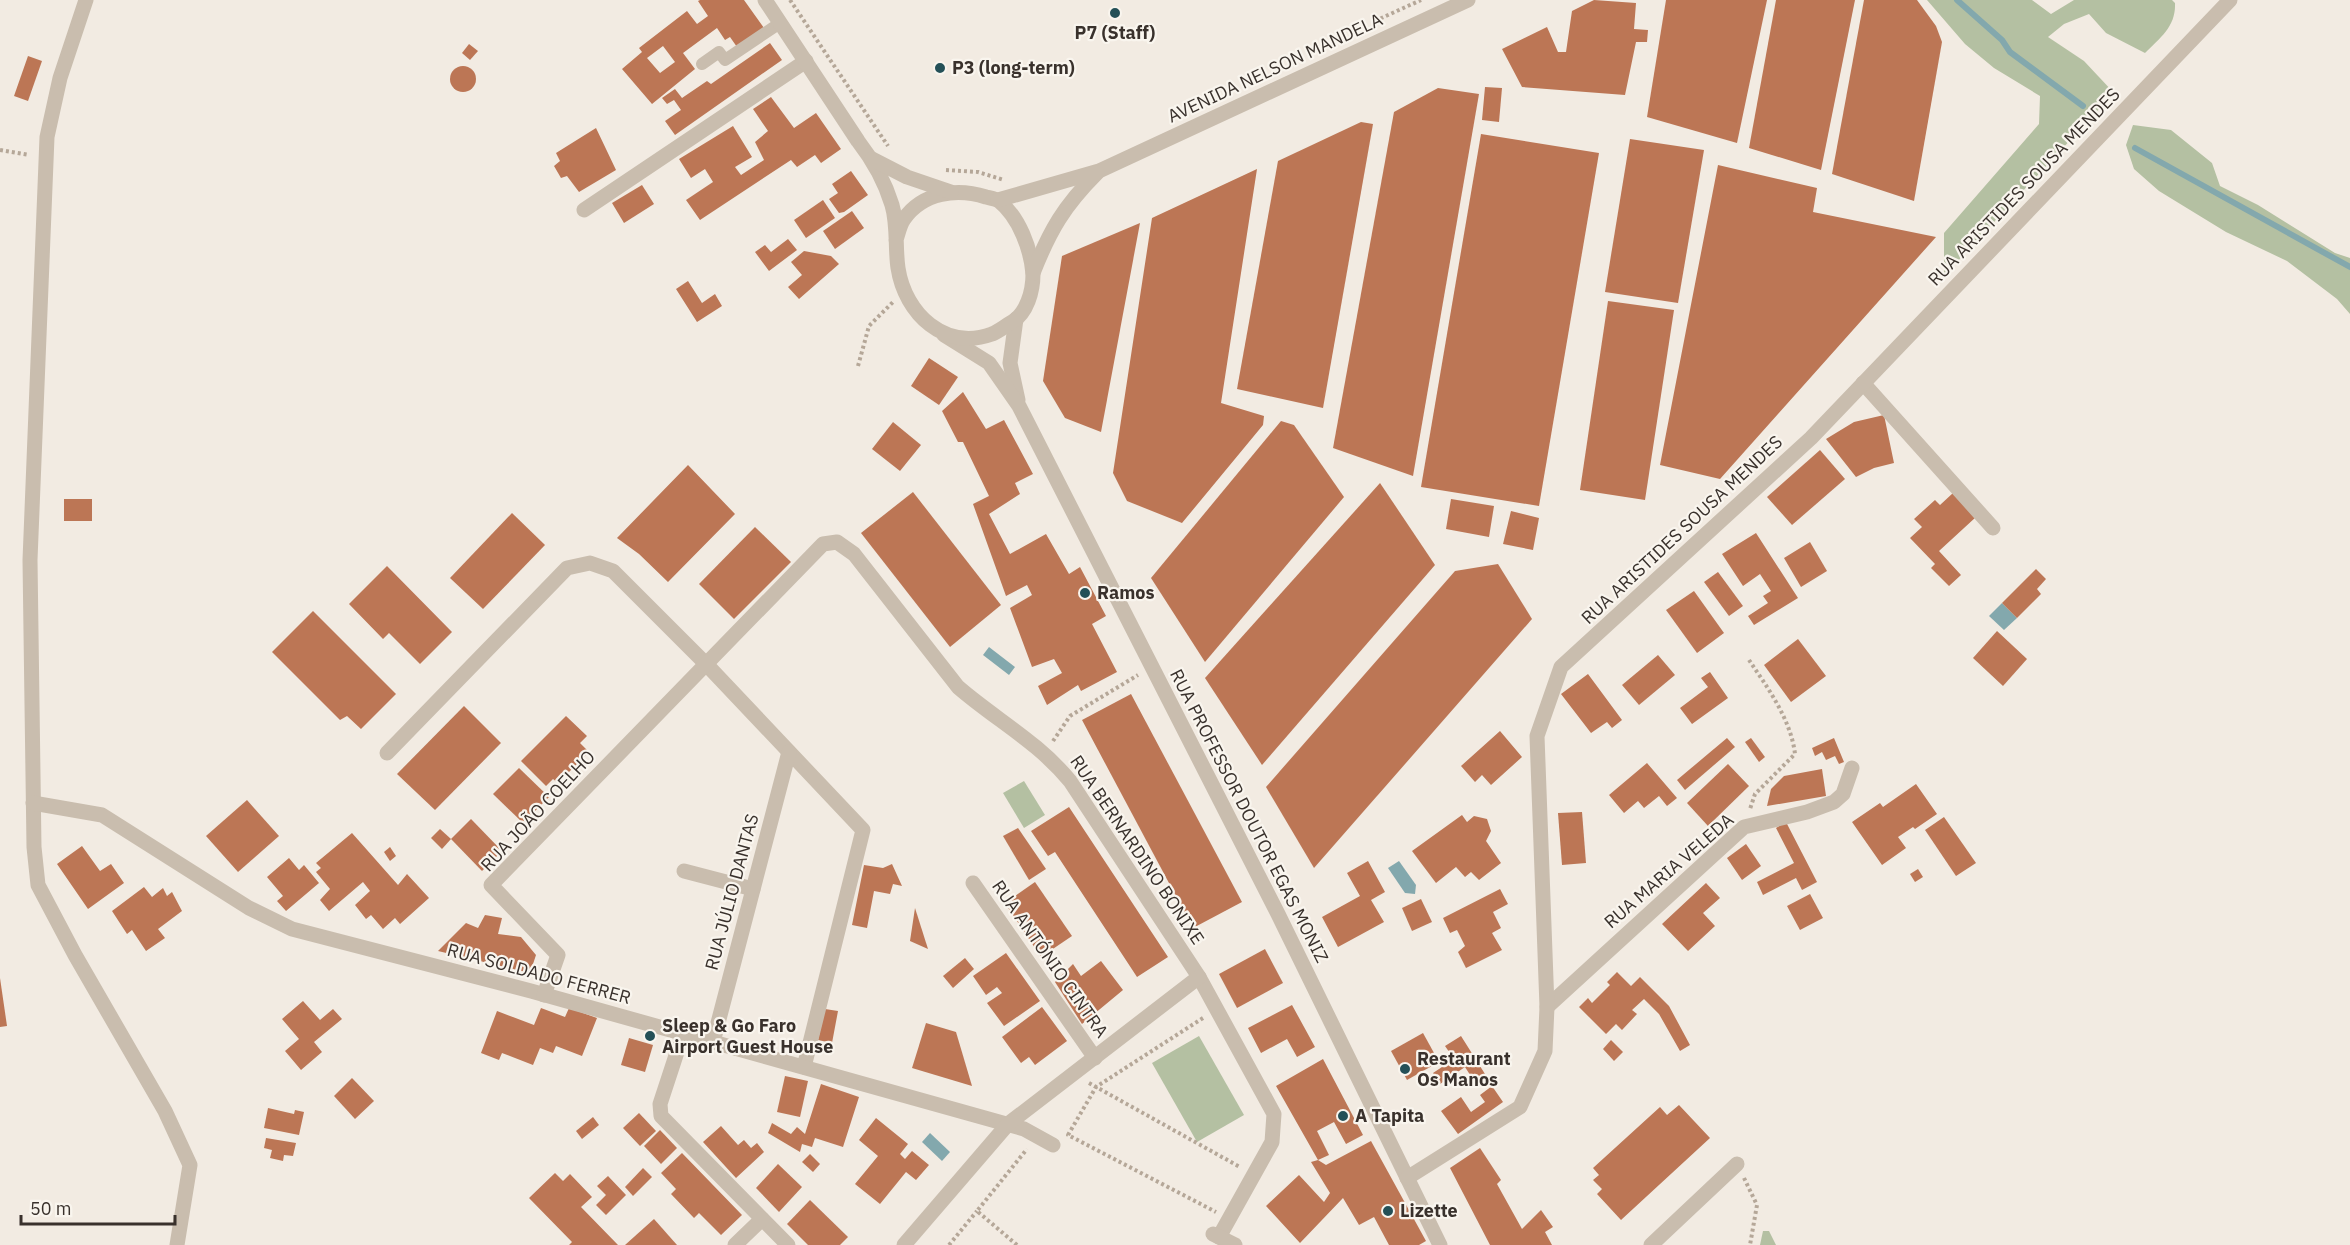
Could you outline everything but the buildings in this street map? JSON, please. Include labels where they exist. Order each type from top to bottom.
[{"type":"street","points":[[86,0],[60,78],[46,137],[30,560],[33,803],[38,885],[75,955],[165,1111],[190,1165],[177,1245]]},
{"type":"street","points":[[765,0],[872,159],[892,206],[898,269],[904,290],[914,311],[942,334],[988,363],[1019,406]]},
{"type":"street","name":"AVENIDA NELSON MANDELA","points":[[1099,171],[1468,0]]},
{"type":"street","name":"RUA ARISTIDES SOUSA MENDES","points":[[1407,1178],[1520,1107],[1545,1051],[1547,1007],[1537,736],[1561,667],[1811,438],[2230,0]]},
{"type":"street","points":[[584,210],[806,62]]},
{"type":"street","points":[[872,159],[907,177],[951,192]]},
{"type":"street","points":[[998,200],[1099,171]]},
{"type":"street","points":[[1033,273],[1048,235],[1073,197],[1099,171]]},
{"type":"street","points":[[896,240],[904,219],[926,200],[951,192],[969,191],[998,200],[1014,219],[1023,235],[1033,273],[1032,292],[1016,319],[1010,363],[1019,406]]},
{"type":"street","points":[[942,334],[978,337],[994,333],[1016,319]]},
{"type":"street","points":[[1863,383],[1993,528]]},
{"type":"street","name":"RUA PROFESSOR DOUTOR EGAS MONIZ","points":[[1019,406],[1278,914],[1440,1245]]},
{"type":"street","name":"RUA BERNARDINO BONIXE","points":[[707,665],[822,544],[837,542],[854,554],[958,687],[1044,753],[1070,781],[1198,977],[1210,1013],[1274,1114],[1272,1142],[1229,1219],[1216,1235],[1235,1245]]},
{"type":"street","points":[[387,753],[567,568],[590,562],[613,571],[707,665],[863,830],[804,1067]]},
{"type":"street","name":"RUA JOÃO COELHO","points":[[544,995],[558,955],[491,885],[707,665]]},
{"type":"street","name":"RUA JÚLIO DANTAS","points":[[713,1042],[789,752]]},
{"type":"street","name":"RUA MARIA VELEDA","points":[[1547,1007],[1744,827],[1807,812],[1834,802],[1844,794],[1852,768]]},
{"type":"street","name":"RUA SOLDADO FERRER","points":[[33,803],[102,815],[249,908],[292,929],[544,995],[1008,1124],[1024,1129],[1053,1145]]},
{"type":"street","points":[[684,871],[753,889]]},
{"type":"street","name":"RUA ANTÓNIO CINTRA","points":[[973,884],[1095,1058]]},
{"type":"street","points":[[904,1245],[1008,1124],[1198,977]]},
{"type":"street","points":[[683,1034],[660,1104],[661,1116],[788,1245]]},
{"type":"street","points":[[1651,1245],[1737,1164]]},
{"type":"street","points":[[735,1245],[762,1219]]},
{"type":"lane","points":[[702,64],[719,52],[725,60],[780,23]]},
{"type":"path","points":[[790,0],[890,149]]},
{"type":"path","points":[[1368,25],[1421,0]]},
{"type":"path","points":[[0,150],[46,158]]},
{"type":"path","points":[[938,168],[978,172],[1009,180]]},
{"type":"path","points":[[858,366],[869,326],[904,290]]},
{"type":"path","points":[[1744,827],[1755,794],[1795,754],[1793,739],[1768,687],[1749,660]]},
{"type":"path","points":[[1044,753],[1070,716],[1152,668]]},
{"type":"path","points":[[1210,1013],[1210,1027]]},
{"type":"path","points":[[1210,1013],[1096,1087],[1068,1134],[1229,1219]]},
{"type":"path","points":[[1073,1074],[1254,1174]]},
{"type":"path","points":[[949,1245],[1038,1136]]},
{"type":"path","points":[[1737,1164],[1757,1205],[1750,1245]]},
{"type":"path","points":[[977,1210],[1017,1245]]},
{"type":"green space","points":[[1927,0],[2032,0],[2051,14],[2074,0],[2172,0],[2175,3],[2170,25],[2145,53],[2106,33],[2089,14],[2064,24],[2048,37],[2084,61],[2114,93],[1944,276],[1944,233],[2039,124],[2040,96],[1994,68],[1965,44]]},
{"type":"green space","points":[[2133,125],[2171,130],[2212,163],[2220,186],[2258,205],[2335,253],[2350,258],[2350,314],[2337,299],[2287,261],[2226,232],[2159,191],[2134,169],[2126,145]]},
{"type":"green space","points":[[1024,781],[1045,815],[1024,828],[1003,793]]},
{"type":"green space","points":[[1199,1036],[1244,1115],[1197,1142],[1152,1063]]},
{"type":"green space","points":[[1763,1231],[1769,1231],[1776,1245],[1760,1245]]},
{"type":"water","points":[[2002,603],[2017,618],[2004,630],[1989,616]]},
{"type":"water","points":[[989,647],[1015,667],[1009,675],[983,655]]},
{"type":"water","points":[[1399,861],[1416,885],[1415,894],[1405,893],[1388,868]]},
{"type":"water","points":[[930,1133],[950,1152],[942,1161],[922,1142]]},
{"type":"waterway","points":[[1957,0],[2002,40],[2010,52],[2083,106]]},
{"type":"waterway","points":[[2135,148],[2350,267]]},
{"type":"place","name":"P7 (Staff)","points":[[1115,13]]},
{"type":"place","name":"P3 (long-term)","points":[[940,68]]},
{"type":"place","name":"Ramos","points":[[1085,593]]},
{"type":"place","name":"Sleep & Go Faro Airport Guest House","points":[[650,1036]]},
{"type":"place","name":"Restaurant Os Manos","points":[[1405,1069]]},
{"type":"place","name":"A Tapita","points":[[1343,1116]]},
{"type":"place","name":"Lizette","points":[[1388,1211]]}]
